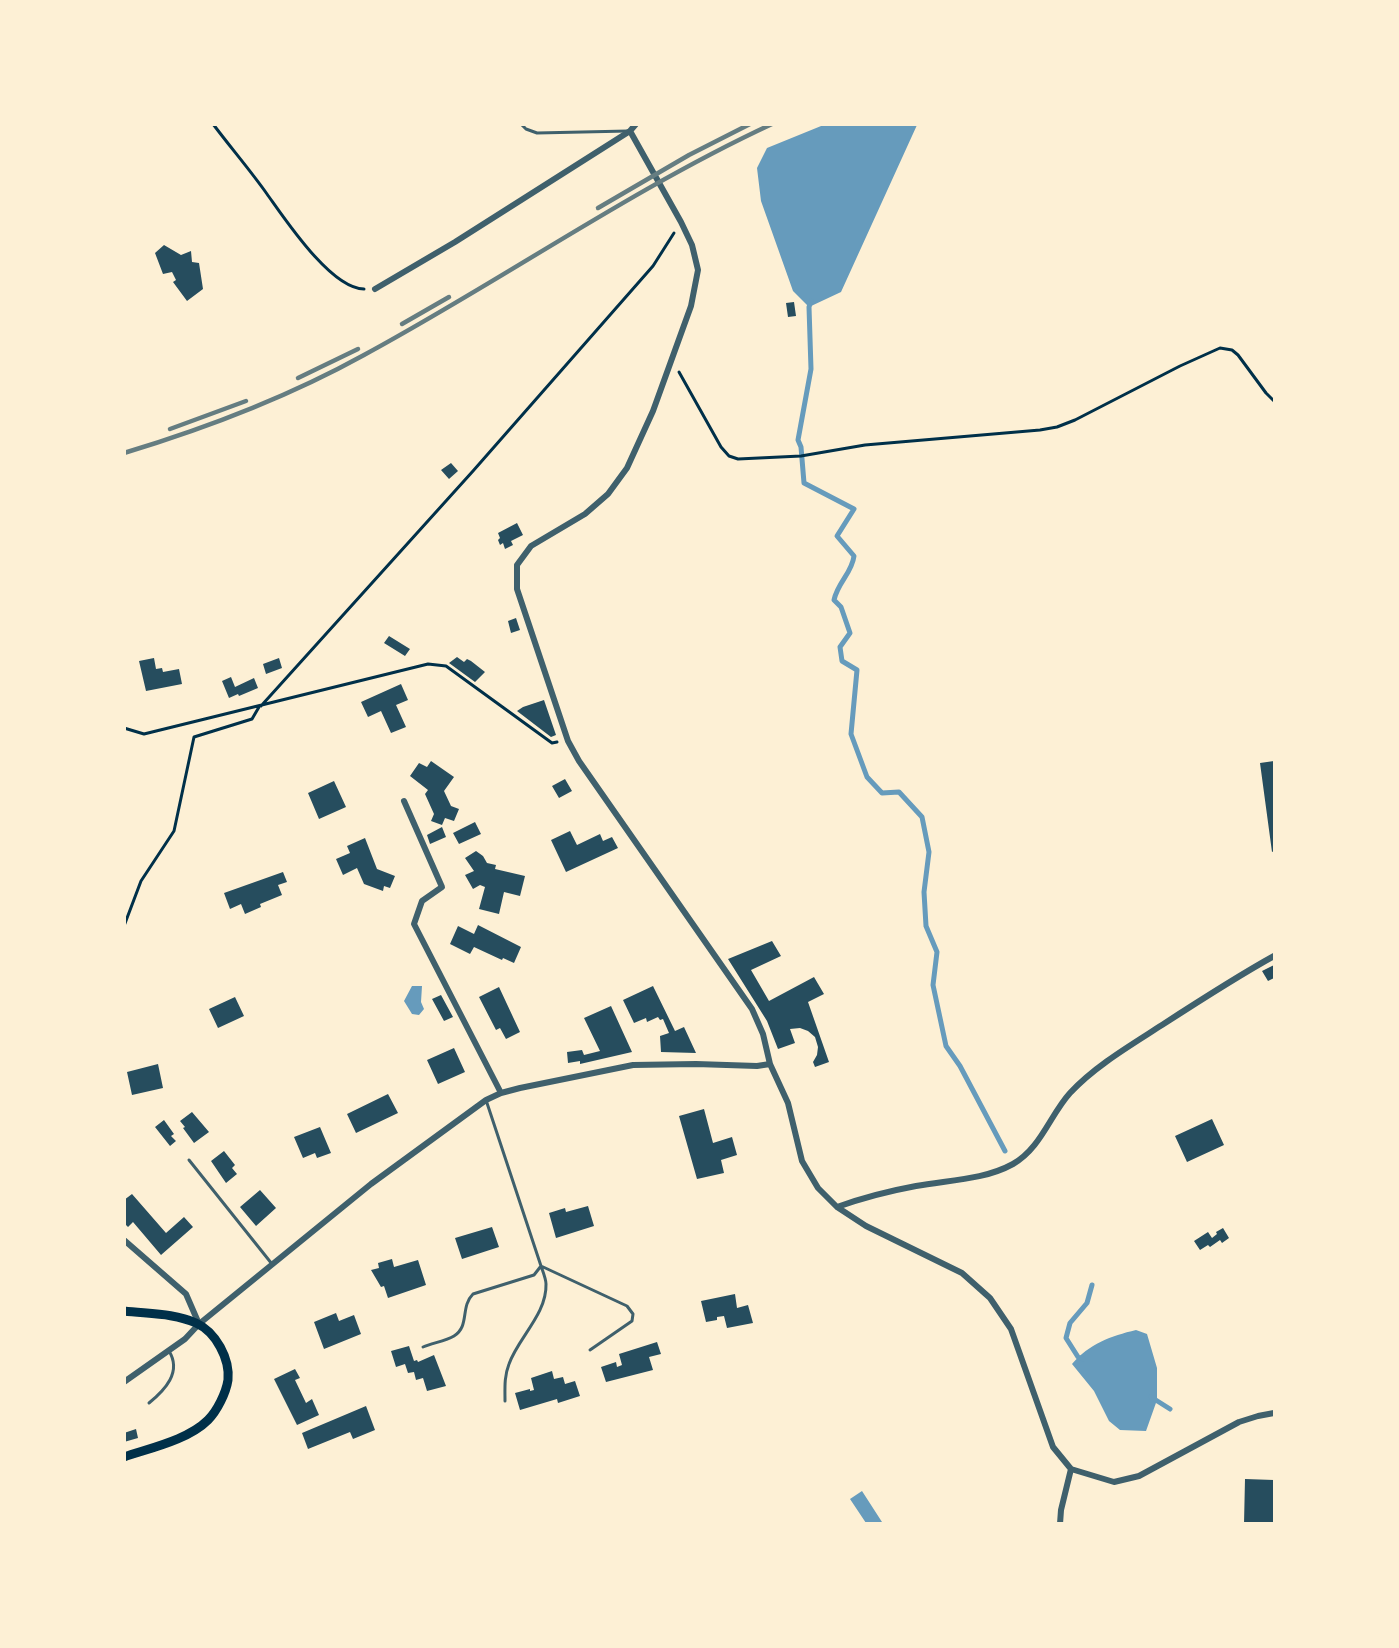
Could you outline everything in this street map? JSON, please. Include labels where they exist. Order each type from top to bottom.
[{"type":"main road","points":[[124,1311],[178,1316],[199,1324],[214,1338],[226,1358],[228,1380],[221,1402],[207,1421],[181,1438],[124,1457]]},
{"type":"street","points":[[375,289],[455,242],[630,131],[636,124]]},
{"type":"street","points":[[630,131],[640,153],[672,205],[692,244],[698,270],[691,306],[653,411],[627,468],[608,494],[585,514],[531,546],[517,565],[517,589],[568,741],[579,761],[752,1009],[763,1034],[770,1064],[788,1103],[802,1161],[818,1188],[837,1207],[866,1226],[962,1273],[990,1298],[1011,1329],[1053,1447],[1071,1469],[1114,1482],[1138,1476],[1239,1422],[1275,1413]]},
{"type":"street","points":[[404,801],[442,887],[422,901],[414,924],[501,1093]]},
{"type":"street","points":[[837,1207],[857,1199],[916,1186],[981,1176],[1016,1162],[1033,1147],[1070,1093],[1116,1054],[1236,977],[1275,956]]},
{"type":"street","points":[[124,1382],[185,1339],[199,1324],[371,1184],[486,1100],[501,1093],[633,1065],[757,1066],[770,1064]]},
{"type":"street","points":[[124,1240],[186,1294],[199,1324]]},
{"type":"street","points":[[1060,1524],[1071,1469]]},
{"type":"lane","points":[[521,124],[526,129],[537,133],[630,131]]},
{"type":"lane","points":[[486,1100],[546,1284],[540,1309],[510,1361],[505,1376],[505,1401]]},
{"type":"lane","points":[[189,1160],[272,1264]]},
{"type":"lane","points":[[423,1347],[454,1336],[461,1330],[467,1300],[473,1294],[534,1275],[541,1266]]},
{"type":"lane","points":[[541,1266],[627,1306],[633,1314],[632,1321],[590,1350]]},
{"type":"lane","points":[[148,1403],[171,1380],[175,1362],[169,1351]]},
{"type":"path","points":[[213,124],[302,242],[346,283],[360,289],[375,289]]},
{"type":"path","points":[[124,926],[141,881],[174,831],[194,737],[252,719],[260,706],[473,471],[645,275],[681,222]]},
{"type":"path","points":[[671,358],[721,447],[729,456],[738,459],[801,456],[865,445],[1058,427],[1221,348],[1232,350],[1238,355],[1266,393],[1275,401]]},
{"type":"path","points":[[124,728],[144,734],[428,664],[446,666],[552,743],[568,741]]},
{"type":"water","points":[[826,124],[917,125],[841,292],[809,307],[793,291],[761,201],[757,168],[767,148]]},
{"type":"water","points":[[412,986],[422,986],[421,1002],[424,1009],[419,1015],[412,1014],[404,1001]]},
{"type":"water","points":[[1136,1330],[1147,1334],[1157,1368],[1157,1400],[1146,1431],[1120,1430],[1109,1421],[1094,1391],[1072,1364],[1086,1351],[1101,1342]]},
{"type":"water","points":[[862,1491],[882,1522],[866,1523],[850,1499]]},
{"type":"building","points":[[164,245],[181,255],[191,251],[192,262],[199,263],[203,289],[187,301],[173,282],[176,280],[172,272],[163,274],[155,253]]},
{"type":"building","points":[[794,302],[796,316],[788,317],[786,303]]},
{"type":"building","points":[[451,463],[458,471],[449,479],[441,470]]},
{"type":"building","points":[[517,523],[523,535],[511,541],[513,545],[505,549],[503,543],[500,545],[498,533]]},
{"type":"building","points":[[516,618],[520,630],[511,633],[508,621]]},
{"type":"building","points":[[389,636],[410,649],[405,656],[384,643]]},
{"type":"building","points":[[457,657],[464,662],[467,659],[471,661],[485,672],[475,682],[449,663]]},
{"type":"building","points":[[154,658],[156,669],[162,668],[163,672],[179,669],[182,684],[146,691],[139,661]]},
{"type":"building","points":[[279,658],[282,668],[266,674],[263,664]]},
{"type":"building","points":[[231,677],[235,687],[254,678],[258,688],[229,698],[222,681]]},
{"type":"building","points":[[401,684],[408,700],[396,705],[406,727],[391,733],[381,711],[368,717],[361,702]]},
{"type":"building","points":[[544,700],[556,735],[551,737],[517,711]]},
{"type":"building","points":[[431,761],[454,777],[444,791],[451,806],[459,809],[454,821],[445,818],[442,825],[431,821],[434,814],[425,794],[428,790],[410,776],[419,763],[427,767]]},
{"type":"building","points":[[1274,761],[1274,851],[1272,852],[1260,763]]},
{"type":"building","points":[[565,779],[572,791],[559,798],[552,786]]},
{"type":"building","points":[[334,781],[346,807],[319,819],[308,793]]},
{"type":"building","points":[[475,822],[481,834],[459,844],[453,833]]},
{"type":"building","points":[[442,827],[446,837],[430,844],[427,835]]},
{"type":"building","points":[[570,831],[577,845],[600,834],[603,841],[612,837],[618,848],[566,872],[551,840]]},
{"type":"building","points":[[365,838],[377,869],[395,876],[390,888],[384,886],[383,891],[364,884],[357,868],[343,875],[336,859],[350,853],[347,846]]},
{"type":"building","points":[[476,851],[487,863],[496,865],[495,869],[525,876],[520,896],[504,892],[499,914],[479,909],[485,887],[480,885],[473,889],[465,875],[474,871],[465,858]]},
{"type":"building","points":[[283,872],[287,882],[278,885],[282,895],[260,904],[261,907],[245,914],[241,904],[230,909],[224,893]]},
{"type":"building","points":[[478,925],[521,947],[514,963],[474,947],[470,954],[450,944],[458,926],[474,934]]},
{"type":"building","points":[[772,941],[781,956],[751,970],[769,1001],[814,977],[824,994],[808,1002],[829,1062],[815,1067],[813,1062],[818,1047],[815,1037],[800,1028],[790,1029],[795,1043],[778,1049],[767,1021],[728,959]]},
{"type":"building","points":[[1274,965],[1274,978],[1268,981],[1262,971]]},
{"type":"building","points":[[653,986],[675,1031],[684,1027],[696,1053],[661,1052],[660,1036],[669,1033],[663,1019],[660,1020],[658,1017],[647,1022],[646,1018],[634,1023],[623,1000]]},
{"type":"building","points":[[499,987],[520,1032],[506,1039],[500,1028],[496,1030],[479,997]]},
{"type":"building","points":[[441,995],[453,1017],[444,1021],[432,999]]},
{"type":"building","points":[[235,997],[244,1016],[218,1028],[209,1009]]},
{"type":"building","points":[[611,1006],[632,1052],[580,1064],[580,1061],[568,1063],[567,1052],[582,1050],[584,1055],[600,1051],[584,1018]]},
{"type":"building","points":[[454,1048],[465,1072],[438,1084],[427,1060]]},
{"type":"building","points":[[158,1064],[163,1088],[132,1095],[127,1072]]},
{"type":"building","points":[[388,1094],[398,1113],[356,1133],[347,1114]]},
{"type":"building","points":[[704,1109],[713,1143],[732,1137],[737,1155],[721,1160],[724,1173],[697,1179],[679,1116]]},
{"type":"building","points":[[192,1112],[209,1132],[194,1143],[180,1121]]},
{"type":"building","points":[[1212,1119],[1224,1145],[1187,1162],[1175,1136]]},
{"type":"building","points":[[164,1120],[174,1134],[171,1136],[176,1141],[170,1146],[155,1127]]},
{"type":"building","points":[[320,1127],[331,1153],[317,1158],[315,1153],[303,1158],[294,1137]]},
{"type":"building","points":[[224,1151],[235,1165],[232,1168],[237,1174],[226,1183],[211,1161]]},
{"type":"building","points":[[260,1190],[276,1208],[256,1226],[240,1207]]},
{"type":"building","points":[[132,1194],[166,1233],[184,1217],[193,1227],[161,1255],[133,1222],[128,1227],[124,1223],[124,1200]]},
{"type":"building","points":[[588,1206],[594,1226],[556,1238],[549,1213],[565,1208],[566,1212]]},
{"type":"building","points":[[492,1227],[499,1247],[462,1259],[455,1238]]},
{"type":"building","points":[[1223,1228],[1229,1238],[1222,1243],[1220,1240],[1200,1250],[1194,1241],[1208,1232],[1212,1238]]},
{"type":"building","points":[[392,1259],[394,1267],[418,1260],[426,1285],[388,1298],[384,1286],[381,1287],[371,1270],[379,1268],[378,1263]]},
{"type":"building","points":[[735,1294],[737,1308],[748,1305],[753,1323],[727,1328],[724,1316],[706,1322],[701,1301]]},
{"type":"building","points":[[336,1313],[339,1321],[354,1315],[361,1334],[324,1349],[314,1322]]},
{"type":"building","points":[[657,1342],[661,1354],[649,1357],[653,1370],[606,1382],[601,1367],[616,1362],[617,1367],[622,1365],[619,1354]]},
{"type":"building","points":[[409,1346],[414,1361],[418,1362],[434,1355],[446,1386],[427,1391],[423,1378],[416,1380],[414,1372],[408,1373],[405,1364],[396,1367],[391,1351]]},
{"type":"building","points":[[295,1369],[300,1378],[295,1380],[306,1403],[312,1399],[319,1415],[297,1425],[274,1379]]},
{"type":"building","points":[[552,1371],[554,1379],[563,1377],[565,1384],[575,1381],[580,1396],[558,1403],[557,1399],[520,1410],[515,1393],[534,1390],[531,1378]]},
{"type":"building","points":[[366,1406],[375,1430],[353,1439],[350,1432],[308,1449],[302,1433]]},
{"type":"building","points":[[136,1429],[138,1438],[124,1442],[124,1433]]},
{"type":"building","points":[[1245,1479],[1274,1480],[1273,1524],[1244,1524]]},
{"type":"waterway","points":[[811,301],[809,307],[811,369],[798,440],[801,447],[804,483],[854,509],[837,536],[854,556],[851,568],[834,600],[841,607],[850,633],[840,647],[842,661],[857,670],[851,734],[867,777],[882,793],[899,792],[922,817],[929,852],[924,892],[926,926],[937,952],[933,985],[946,1046],[960,1066],[1005,1151]]},
{"type":"waterway","points":[[1083,1359],[1078,1357],[1066,1338],[1070,1323],[1087,1303],[1092,1285]]},
{"type":"waterway","points":[[1151,1397],[1170,1409]]},
{"type":"railway","points":[[598,208],[689,155],[750,124]]},
{"type":"railway","points":[[124,453],[186,433],[306,385],[415,327],[668,178],[772,124]]},
{"type":"railway","points":[[402,324],[449,297]]},
{"type":"railway","points":[[298,378],[358,349]]},
{"type":"railway","points":[[170,429],[246,401]]}]
